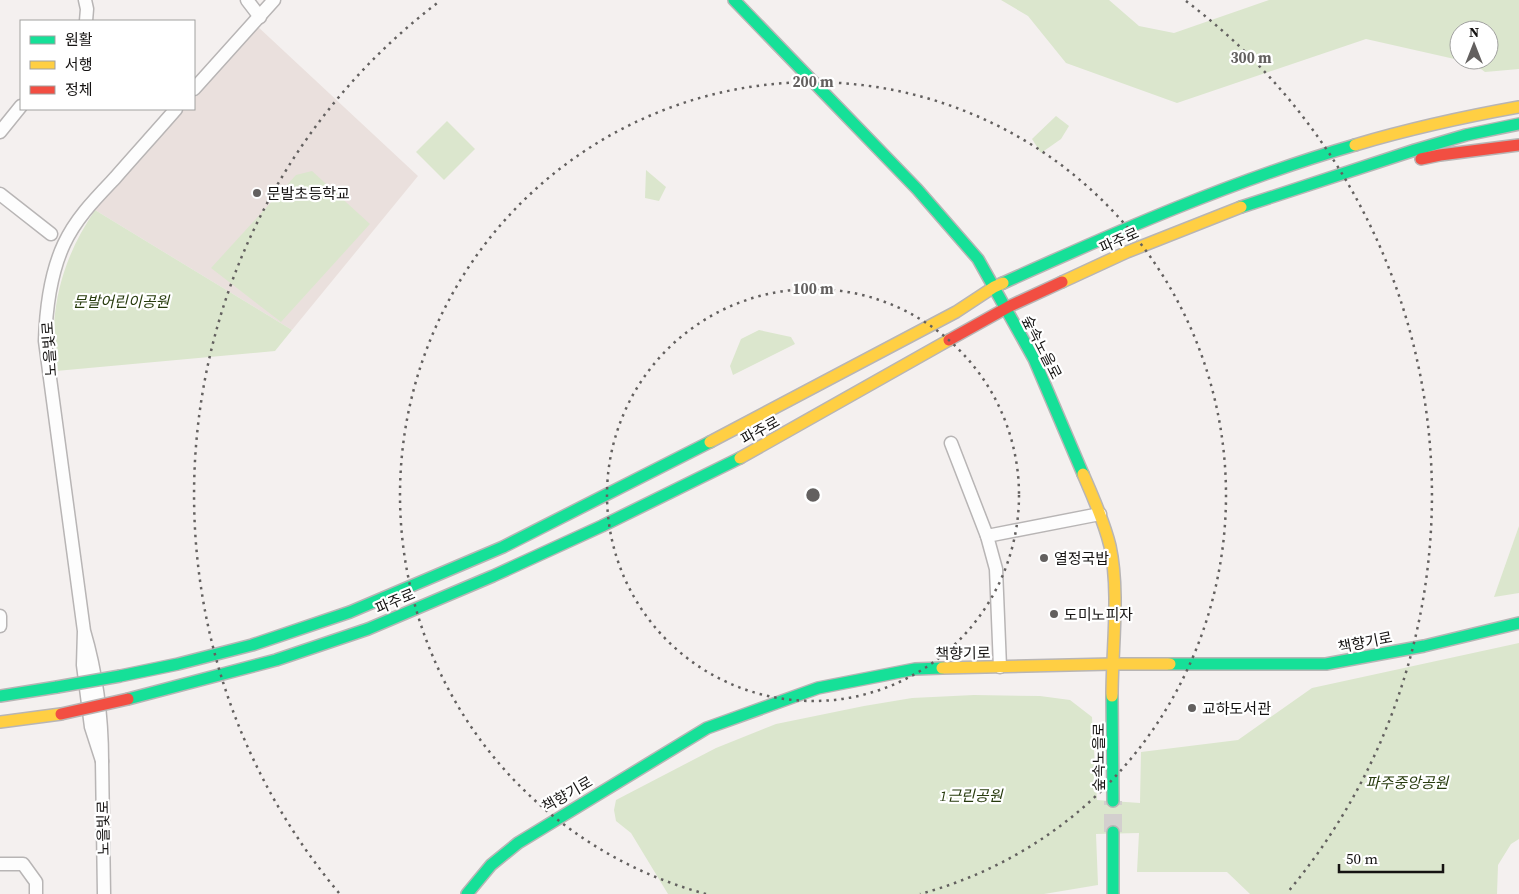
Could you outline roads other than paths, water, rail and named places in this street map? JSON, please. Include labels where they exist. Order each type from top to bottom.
[{"type":"main road","name":"숲속노을로","points":[[734,0],[917,189],[978,259],[1034,360],[1100,514],[1110,546],[1114,589],[1112,664],[1113,801]]},
{"type":"main road","points":[[1302,160],[1348,139],[1483,102]]},
{"type":"main road","name":"파주로","points":[[0,696],[120,676],[178,664],[252,645],[350,612],[503,548],[657,470],[956,312],[994,287],[1090,244],[1196,200],[1302,160],[1409,129],[1519,107]]},
{"type":"main road","name":"파주로","points":[[0,722],[61,714],[128,699],[276,660],[368,628],[493,576],[602,526],[733,462],[1005,309],[1127,252],[1226,212],[1296,189],[1466,135],[1519,124]]},
{"type":"main road","points":[[1296,189],[1373,173],[1440,155],[1519,145]]},
{"type":"main road","name":"책향기로","points":[[467,894],[495,859],[533,832],[707,728],[818,688],[915,669],[1112,664],[1326,664],[1424,646],[1519,623]]},
{"type":"main road","points":[[1113,832],[1113,894]]},
{"type":"street","points":[[85,0],[87,9],[86,20]]},
{"type":"street","points":[[247,0],[260,17]]},
{"type":"street","points":[[195,88],[274,0]]},
{"type":"street","points":[[0,132],[20,107]]},
{"type":"street","name":"노을빛로","points":[[104,894],[102,761],[91,727],[82,665],[84,631],[45,341],[46,318],[52,282],[64,242],[83,213],[175,110]]},
{"type":"street","points":[[0,194],[50,234]]},
{"type":"street","points":[[951,443],[987,536],[996,569],[1000,667]]},
{"type":"street","points":[[987,536],[1100,514]]},
{"type":"street","points":[[0,616],[0,626]]},
{"type":"street","points":[[0,864],[23,864],[36,882],[36,894]]},
{"type":"tunnel","points":[[1113,801],[1113,832]]},
{"type":"place","name":"문발초등학교","points":[[257,193]]},
{"type":"place","name":"열정국밥","points":[[1044,558]]},
{"type":"place","name":"도미노피자","points":[[1054,614]]},
{"type":"place","name":"교하도서관","points":[[1192,708]]},
{"type":"park label","name":"문발어린이공원","points":[[121,301]]},
{"type":"park label","name":"파주중앙공원","points":[[1407,782]]},
{"type":"park label","name":"1근린공원","points":[[971,795]]}]
